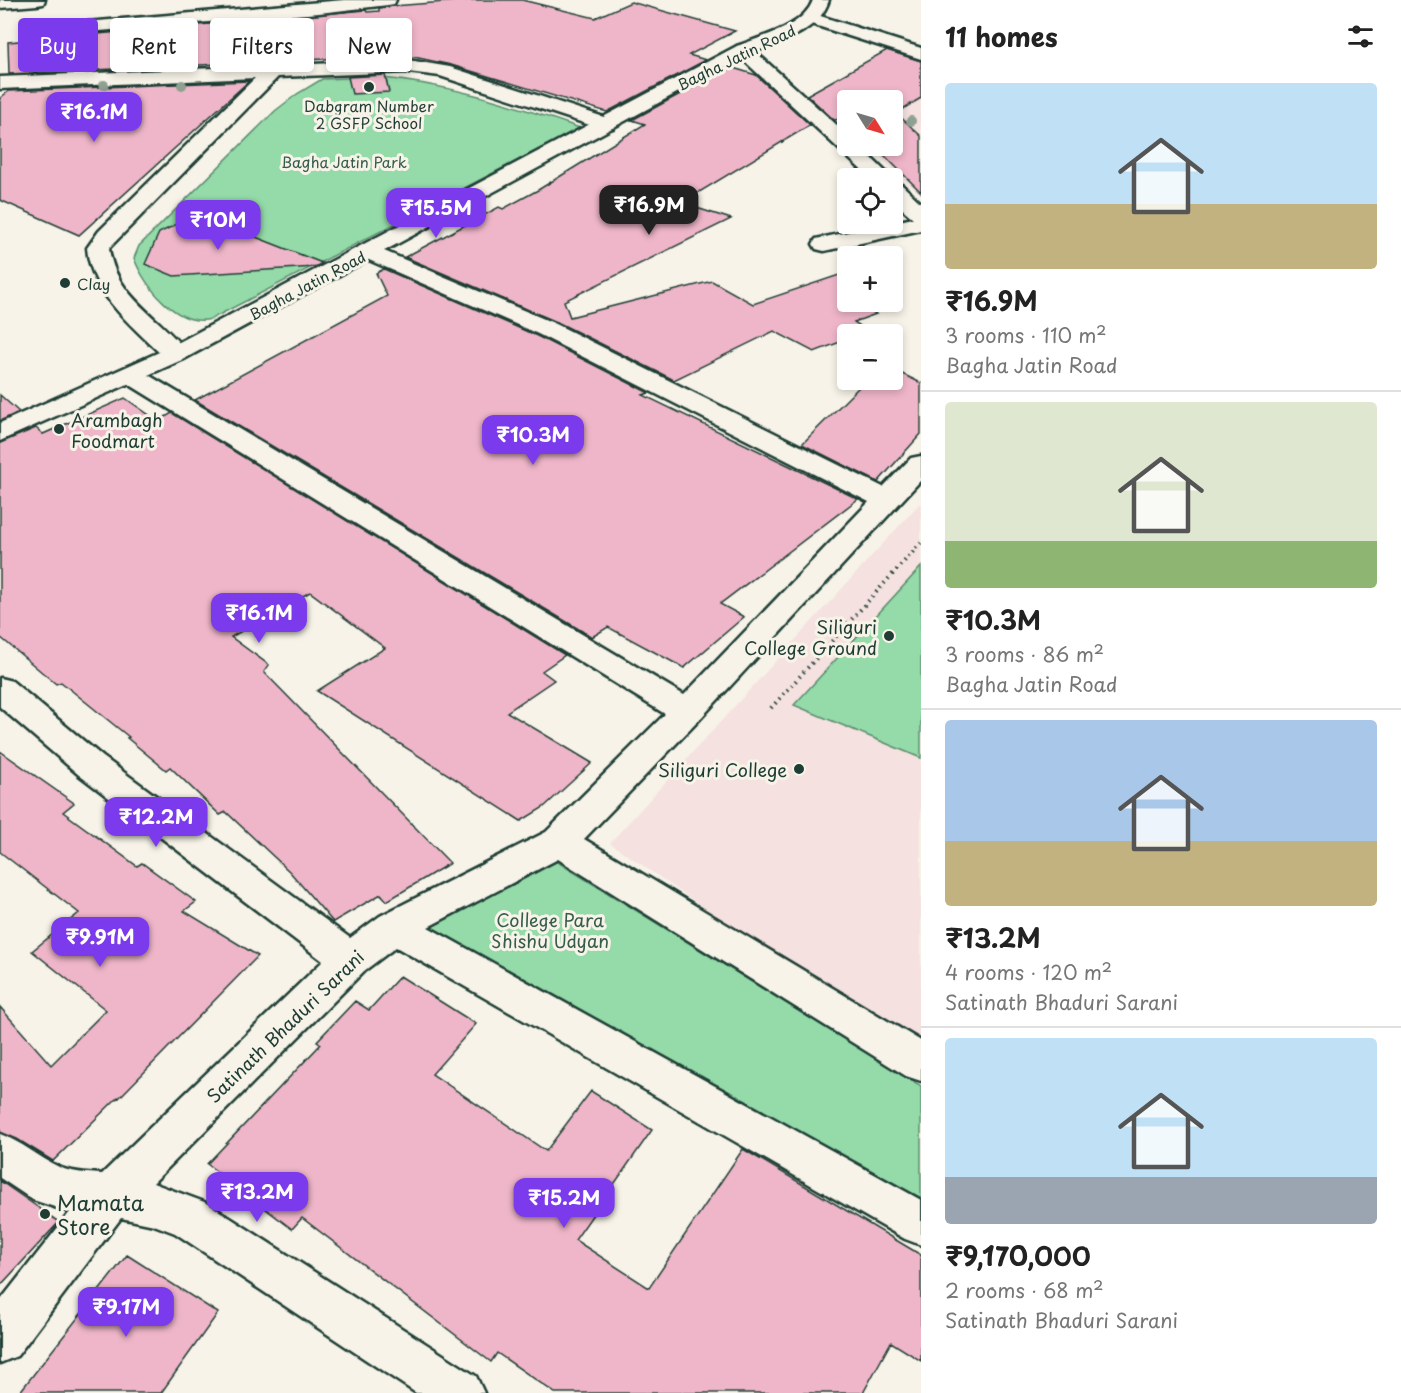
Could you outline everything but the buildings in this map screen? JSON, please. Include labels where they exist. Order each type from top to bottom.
[{"type":"street","points":[[0,3],[37,0]]},
{"type":"street","points":[[98,26],[388,0]]},
{"type":"street","points":[[816,9],[921,54]]},
{"type":"street","name":"Bagha Jatin Road","points":[[0,433],[175,354],[370,252],[816,9]]},
{"type":"street","points":[[742,50],[871,168]]},
{"type":"street","points":[[314,69],[380,66],[443,71],[606,124]]},
{"type":"street","points":[[0,82],[248,72]]},
{"type":"street","points":[[175,354],[115,291],[100,264],[98,248],[107,236],[272,72]]},
{"type":"street","points":[[903,198],[921,214]]},
{"type":"street","points":[[824,244],[921,223]]},
{"type":"street","points":[[370,252],[547,329],[887,500]]},
{"type":"street","points":[[131,375],[687,712]]},
{"type":"street","name":"Satinath Bhaduri Sarani","points":[[0,1339],[111,1195],[350,960],[394,927],[559,842],[687,712],[921,464]]},
{"type":"street","points":[[0,689],[91,766],[350,960]]},
{"type":"street","points":[[559,842],[921,1063]]},
{"type":"street","points":[[394,927],[921,1224]]},
{"type":"street","points":[[0,1154],[49,1185],[77,1193],[111,1195],[154,1204],[191,1218],[459,1393]]},
{"type":"path","points":[[771,708],[921,543]]},
{"type":"shaded area","points":[[921,63],[921,195],[903,178],[903,168],[892,168],[880,156],[903,156],[903,90],[874,90]]},
{"type":"shaded area","name":"Siliguri College","points":[[921,502],[921,1050],[829,994],[610,843]]},
{"type":"green space","name":"Bagha Jatin Park","points":[[373,77],[452,89],[580,128],[211,319],[199,320],[186,317],[164,302],[146,281],[134,258],[139,246],[275,111],[297,94],[322,79]]},
{"type":"green space","name":"Siliguri College Ground","points":[[921,567],[921,758],[794,705]]},
{"type":"green space","name":"College Para Shishu Udyan","points":[[551,858],[921,1086],[921,1201],[414,927]]},
{"type":"place","name":"Dabgram Number 2 GSFP School","points":[[369,87]]},
{"type":"place","name":"Clay","points":[[65,283]]},
{"type":"place","name":"Arambagh Foodmart","points":[[59,429]]},
{"type":"place","name":"Siliguri College Ground","points":[[889,636]]},
{"type":"place","name":"Siliguri College","points":[[799,769]]},
{"type":"place","name":"Mamata Store","points":[[45,1214]]}]
